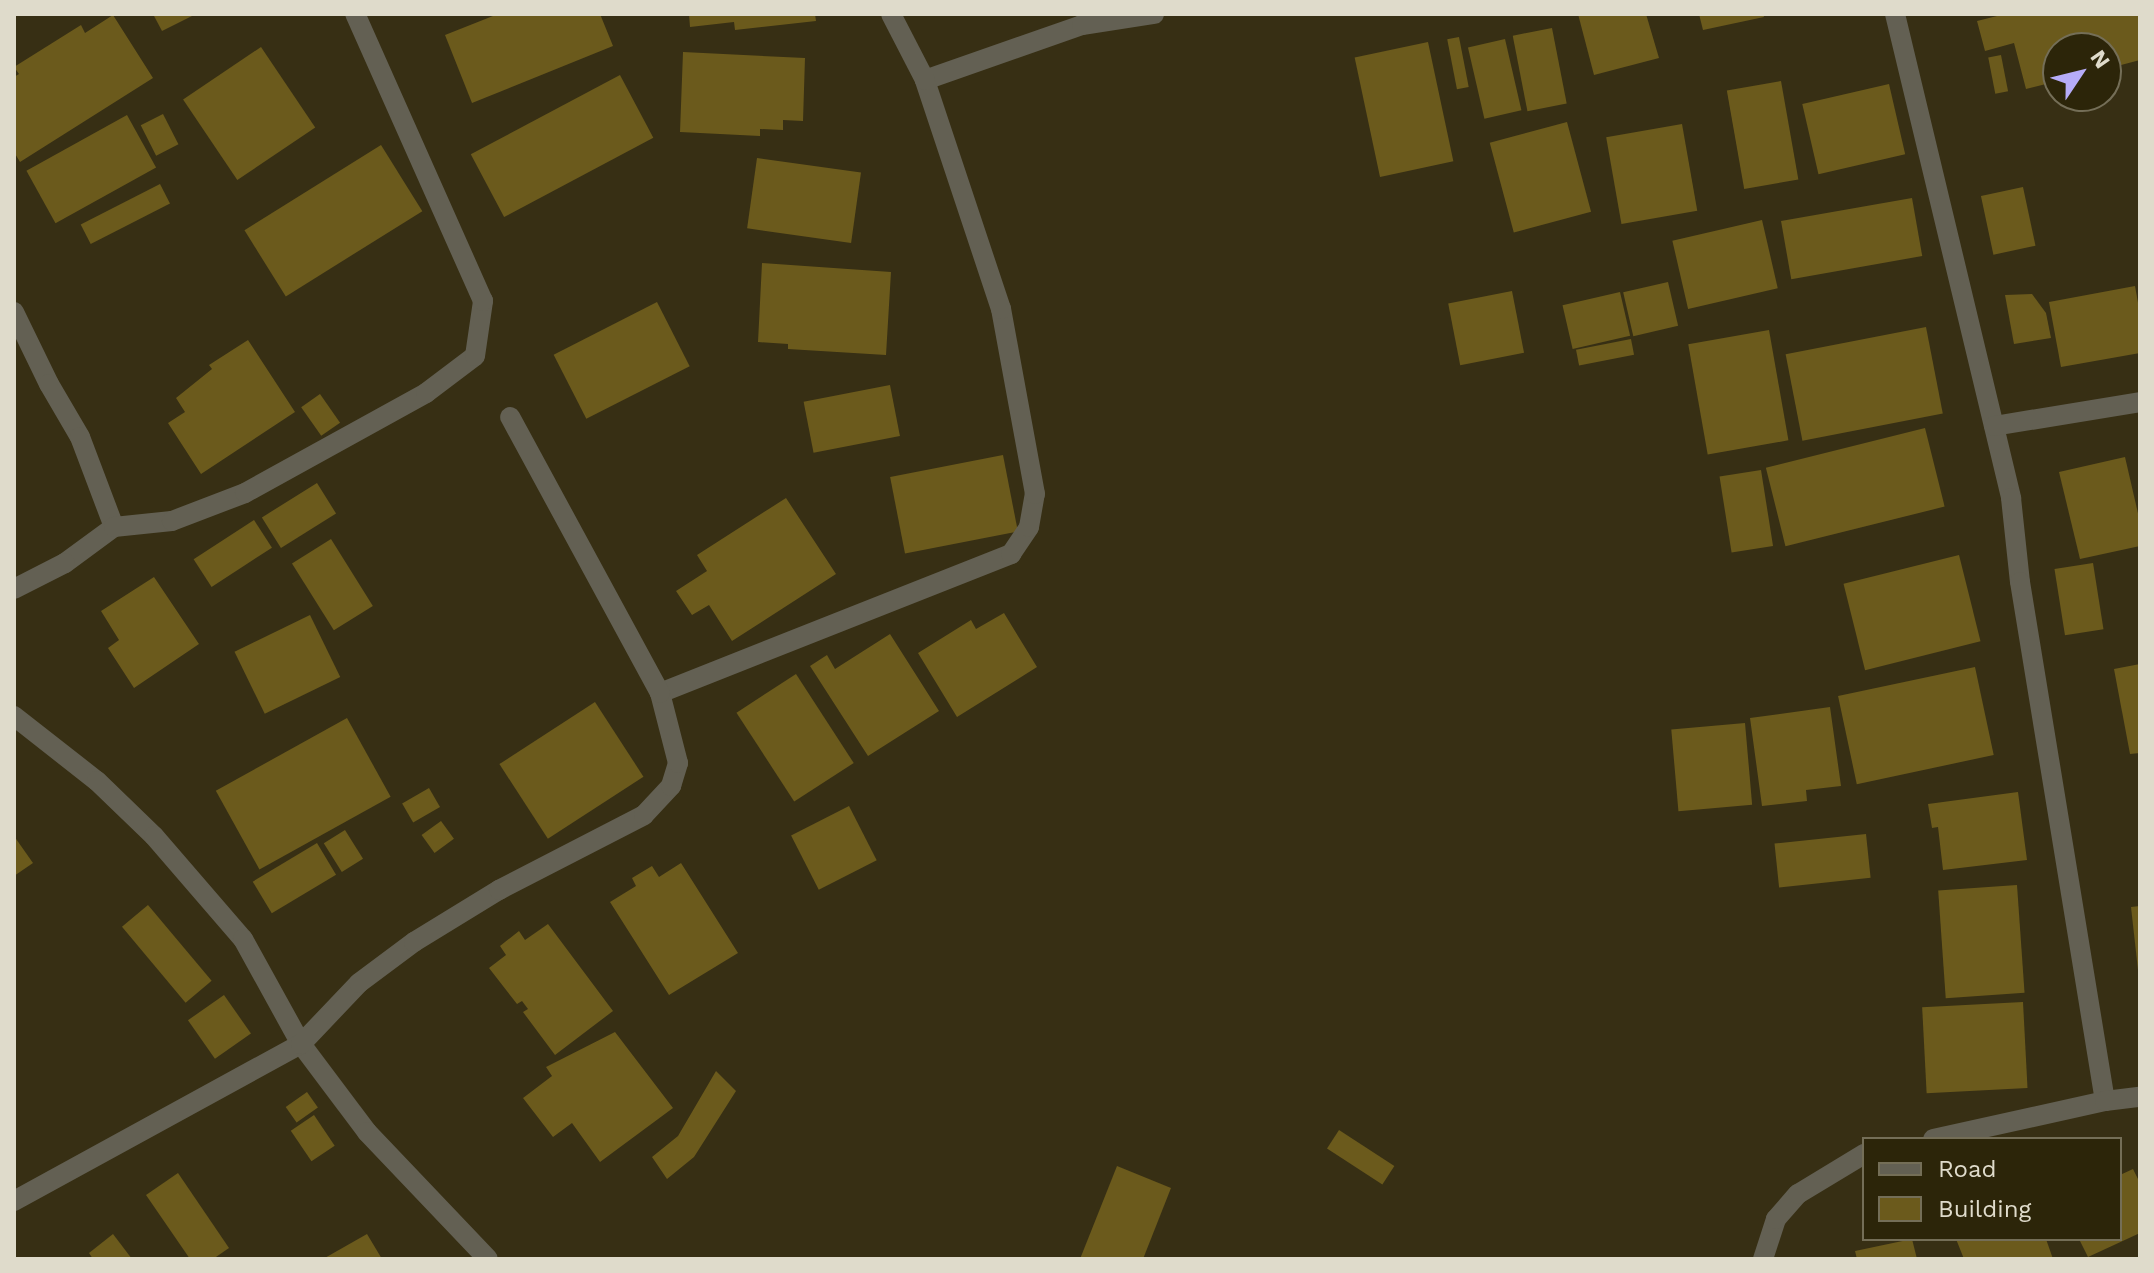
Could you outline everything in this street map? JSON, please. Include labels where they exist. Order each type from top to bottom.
[{"type":"street","points":[[14,589],[65,563],[114,527],[172,521],[245,493],[426,393],[475,356],[483,301],[355,14]]},
{"type":"street","points":[[660,693],[1011,554],[1029,527],[1035,494],[1001,309],[925,80],[891,14]]},
{"type":"street","points":[[925,80],[1082,25],[1154,14]]},
{"type":"street","points":[[1895,14],[2011,498],[2020,582],[2105,1101]]},
{"type":"street","points":[[14,312],[49,384],[80,437],[114,527]]},
{"type":"street","points":[[1994,426],[2140,402]]},
{"type":"street","points":[[14,1201],[301,1044],[359,983],[414,942],[499,890],[644,815],[671,786],[678,763],[660,693],[510,417]]},
{"type":"street","points":[[14,716],[97,781],[154,836],[243,939],[301,1044],[367,1132],[488,1259]]},
{"type":"street","points":[[1942,1137],[2105,1101],[2140,1097]]},
{"type":"street","points":[[1763,1259],[1776,1219],[1798,1194],[1862,1155]]},
{"type":"building","points":[[153,14],[196,14],[162,31]]},
{"type":"building","points":[[498,14],[600,14],[613,46],[472,103],[445,35]]},
{"type":"building","points":[[689,14],[815,14],[816,21],[735,30],[734,22],[690,27]]},
{"type":"building","points":[[1578,14],[1646,14],[1659,58],[1594,75]]},
{"type":"building","points":[[1699,14],[1763,14],[1764,17],[1703,30]]},
{"type":"building","points":[[2005,14],[2140,14],[2140,60],[2122,65],[2122,32],[2042,32],[2042,85],[2026,89],[2014,43],[1985,51],[1977,21]]},
{"type":"building","points":[[113,15],[153,78],[20,162],[14,152],[14,77],[19,74],[14,67],[81,25],[85,33]]},
{"type":"building","points":[[1552,28],[1567,104],[1527,111],[1513,36]]},
{"type":"building","points":[[1459,37],[1469,87],[1457,89],[1447,39]]},
{"type":"building","points":[[1505,39],[1521,110],[1484,119],[1468,48]]},
{"type":"building","points":[[1428,42],[1453,161],[1380,177],[1355,58]]},
{"type":"building","points":[[261,47],[315,127],[237,180],[183,100]]},
{"type":"building","points":[[683,52],[805,58],[803,121],[783,120],[783,130],[760,129],[760,136],[680,132]]},
{"type":"building","points":[[2001,55],[2008,91],[1995,94],[1988,57]]},
{"type":"building","points":[[620,75],[653,138],[504,217],[471,154]]},
{"type":"building","points":[[1781,81],[1798,179],[1744,189],[1727,91]]},
{"type":"building","points":[[1889,84],[1905,154],[1818,174],[1802,104]]},
{"type":"building","points":[[163,114],[178,144],[156,156],[141,125]]},
{"type":"building","points":[[127,115],[156,167],[56,223],[26,171]]},
{"type":"building","points":[[1567,122],[1591,212],[1514,233],[1490,143]]},
{"type":"building","points":[[1682,124],[1697,211],[1621,224],[1606,137]]},
{"type":"building","points":[[381,145],[422,211],[286,296],[244,230]]},
{"type":"building","points":[[757,158],[861,173],[851,243],[747,228]]},
{"type":"building","points":[[160,184],[170,204],[91,244],[81,224]]},
{"type":"building","points":[[2023,187],[2035,246],[1993,255],[1981,196]]},
{"type":"building","points":[[1912,198],[1922,256],[1791,279],[1781,221]]},
{"type":"building","points":[[1762,220],[1778,288],[1688,309],[1672,241]]},
{"type":"building","points":[[762,263],[891,272],[886,355],[788,349],[788,344],[758,342]]},
{"type":"building","points":[[1668,282],[1678,326],[1633,336],[1623,292]]},
{"type":"building","points":[[2135,286],[2140,314],[2140,353],[2061,367],[2049,302]]},
{"type":"building","points":[[1512,291],[1524,353],[1460,365],[1448,303]]},
{"type":"building","points":[[1620,292],[1630,336],[1573,349],[1563,305]]},
{"type":"building","points":[[2032,294],[2046,313],[2051,338],[2014,344],[2005,295]]},
{"type":"building","points":[[657,302],[690,366],[586,419],[554,355]]},
{"type":"building","points":[[1926,327],[1943,413],[1802,441],[1786,354]]},
{"type":"building","points":[[1769,330],[1788,440],[1708,455],[1688,344]]},
{"type":"building","points":[[1631,339],[1634,355],[1579,365],[1576,350]]},
{"type":"building","points":[[248,340],[295,412],[201,474],[168,423],[185,412],[176,398],[212,369],[209,365]]},
{"type":"building","points":[[890,385],[900,436],[814,453],[804,402]]},
{"type":"building","points":[[320,394],[340,423],[321,436],[301,407]]},
{"type":"building","points":[[1925,428],[1945,507],[1785,546],[1766,468]]},
{"type":"building","points":[[1003,455],[1018,532],[905,554],[890,477]]},
{"type":"building","points":[[2125,457],[2140,522],[2140,546],[2080,559],[2059,472]]},
{"type":"building","points":[[1761,470],[1773,546],[1732,553],[1720,477]]},
{"type":"building","points":[[317,483],[336,514],[281,548],[262,517]]},
{"type":"building","points":[[786,498],[836,574],[732,641],[709,605],[692,615],[676,591],[707,571],[697,555]]},
{"type":"building","points":[[254,520],[272,548],[212,587],[194,559]]},
{"type":"building","points":[[331,539],[373,606],[334,630],[292,563]]},
{"type":"building","points":[[1959,555],[1981,641],[1865,670],[1844,584]]},
{"type":"building","points":[[2093,563],[2103,629],[2065,635],[2054,569]]},
{"type":"building","points":[[154,577],[199,644],[134,688],[108,648],[119,640],[101,611]]},
{"type":"building","points":[[1004,613],[1037,667],[957,717],[918,653],[971,620],[976,629]]},
{"type":"building","points":[[310,615],[340,677],[265,714],[235,652]]},
{"type":"building","points":[[890,634],[939,711],[868,756],[810,666],[827,655],[835,669]]},
{"type":"building","points":[[2140,664],[2140,753],[2130,754],[2114,669]]},
{"type":"building","points":[[1975,667],[1994,755],[1857,784],[1838,696]]},
{"type":"building","points":[[796,674],[854,763],[794,802],[736,713]]},
{"type":"building","points":[[595,702],[643,777],[548,839],[499,764]]},
{"type":"building","points":[[1830,707],[1841,786],[1806,790],[1807,801],[1762,806],[1750,718]]},
{"type":"building","points":[[347,718],[391,797],[259,869],[216,791]]},
{"type":"building","points":[[1745,723],[1752,805],[1678,811],[1671,729]]},
{"type":"building","points":[[429,788],[440,807],[413,823],[402,804]]},
{"type":"building","points":[[2018,792],[2027,860],[1943,870],[1938,827],[1932,828],[1928,804]]},
{"type":"building","points":[[849,806],[877,860],[819,890],[791,836]]},
{"type":"building","points":[[441,821],[454,839],[435,853],[422,835]]},
{"type":"building","points":[[345,830],[363,859],[342,872],[324,843]]},
{"type":"building","points":[[1866,834],[1871,878],[1779,887],[1775,844]]},
{"type":"building","points":[[14,836],[33,863],[14,876]]},
{"type":"building","points":[[317,843],[336,875],[272,913],[253,882]]},
{"type":"building","points":[[681,863],[738,953],[669,995],[610,902],[636,886],[632,878],[652,866],[659,877]]},
{"type":"building","points":[[2017,885],[2025,993],[1946,998],[1938,891]]},
{"type":"building","points":[[148,905],[212,981],[186,1003],[122,927]]},
{"type":"building","points":[[2140,906],[2140,970],[2138,970],[2131,907]]},
{"type":"building","points":[[548,924],[613,1011],[555,1055],[523,1012],[528,1009],[522,1001],[517,1004],[489,968],[506,955],[500,946],[519,931],[525,940]]},
{"type":"building","points":[[224,995],[251,1034],[215,1059],[188,1020]]},
{"type":"building","points":[[2023,1002],[2028,1088],[1927,1093],[1922,1007]]},
{"type":"building","points":[[615,1032],[673,1108],[600,1162],[572,1123],[553,1137],[523,1098],[552,1076],[546,1067]]},
{"type":"building","points":[[716,1071],[736,1091],[694,1157],[667,1179],[652,1157],[678,1136]]},
{"type":"building","points":[[307,1092],[318,1108],[297,1122],[286,1107]]},
{"type":"building","points":[[314,1115],[335,1146],[311,1161],[291,1131]]},
{"type":"building","points":[[1339,1130],[1394,1166],[1382,1184],[1327,1148]]},
{"type":"building","points":[[1117,1166],[1171,1188],[1143,1259],[1080,1259]]},
{"type":"building","points":[[2133,1169],[2140,1183],[2140,1233],[2088,1257],[2080,1241],[2122,1241],[2122,1174]]},
{"type":"building","points":[[178,1173],[229,1248],[213,1259],[190,1259],[146,1195]]},
{"type":"building","points":[[113,1234],[132,1259],[93,1259],[89,1253]]},
{"type":"building","points":[[367,1234],[382,1259],[323,1259]]},
{"type":"building","points":[[1912,1241],[1917,1259],[1857,1259],[1855,1251]]},
{"type":"building","points":[[1957,1241],[2047,1241],[2053,1259],[1964,1259]]}]
